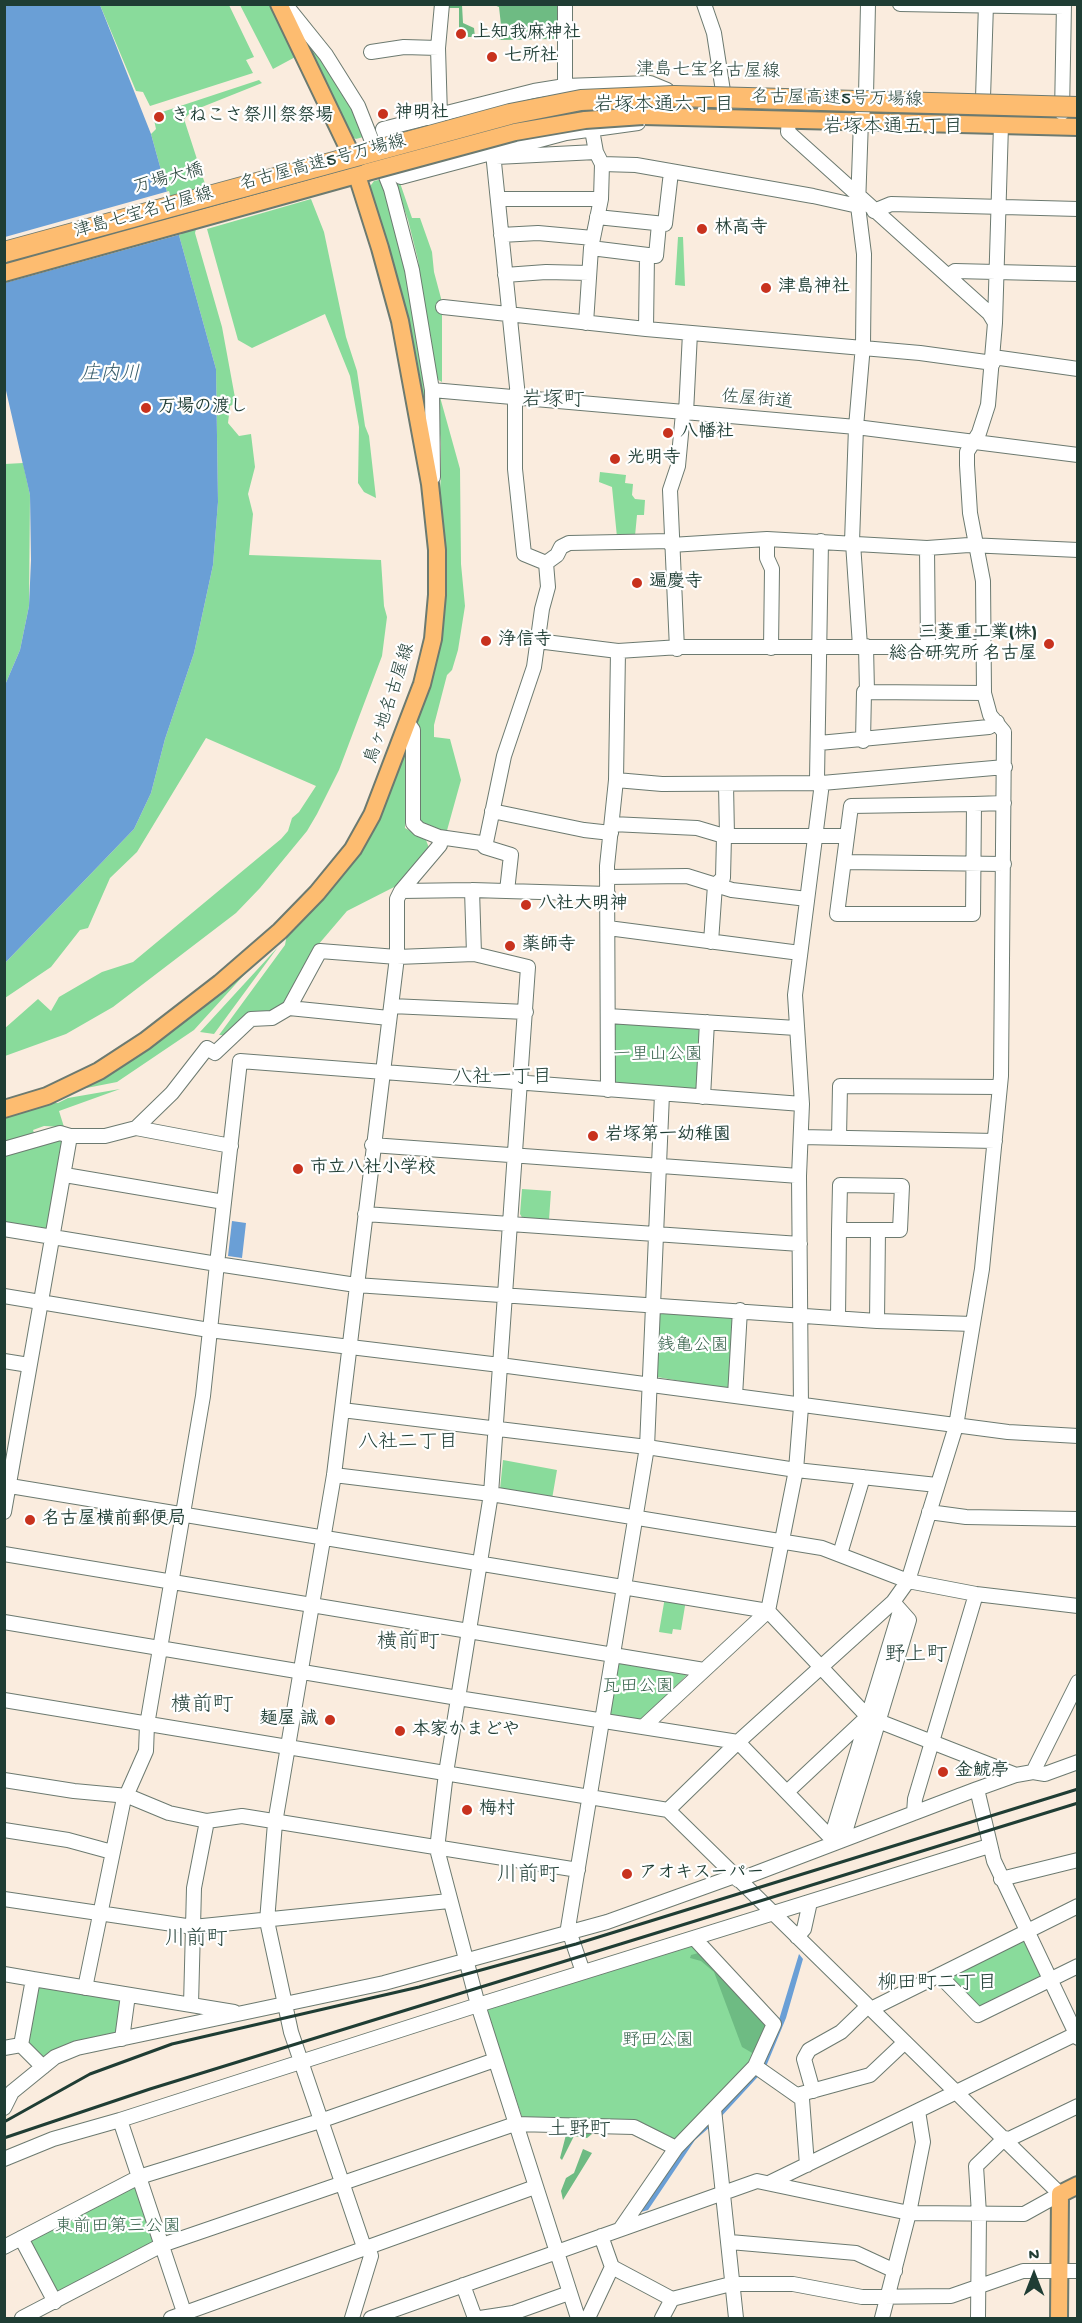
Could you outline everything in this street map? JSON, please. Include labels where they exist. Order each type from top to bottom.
[{"type":"highway","name":"名古屋高速5号万場線","points":[[4,252],[510,114],[581,100],[674,96],[1072,102]]},
{"type":"highway","name":"名古屋高速5号万場線","points":[[4,265],[476,136],[581,114],[674,109],[1072,125]]},
{"type":"main road","name":"鳥ヶ地名古屋線","points":[[4,1109],[46,1096],[99,1071],[145,1041],[280,931],[317,893],[353,849],[372,815],[408,723],[433,639],[437,596],[436,550],[429,484],[400,321],[351,150],[279,4]]},
{"type":"main road","name":"津島七宝名古屋線","points":[[351,150],[537,101],[579,94],[667,90],[1072,102]]},
{"type":"main road","name":"津島七宝名古屋線","points":[[4,273],[514,132],[585,120],[663,116],[1072,125]]},
{"type":"main road","name":"万場大橋","points":[[4,246],[351,150]]},
{"type":"main road","points":[[1059,2319],[1060,2194],[1077,2185]]},
{"type":"street","points":[[285,4],[326,55],[358,106],[391,189],[412,270],[432,390],[435,448],[434,476],[429,484]]},
{"type":"street","points":[[437,118],[438,48],[442,4]]},
{"type":"street","points":[[565,4],[565,86]]},
{"type":"street","points":[[704,4],[714,33],[723,92]]},
{"type":"street","points":[[867,692],[852,543],[856,427],[862,349],[864,254],[858,201],[861,120],[866,95],[868,4]]},
{"type":"street","points":[[900,4],[1067,8],[1072,125]]},
{"type":"street","points":[[983,98],[986,5]]},
{"type":"street","points":[[371,52],[404,47],[438,48]]},
{"type":"street","points":[[663,116],[653,121],[566,133],[401,177],[383,129],[437,118],[489,102],[565,86],[650,83],[667,90]]},
{"type":"street","points":[[489,102],[517,397],[515,469],[524,554],[546,563]]},
{"type":"street","points":[[789,118],[788,132],[858,201],[874,211],[989,313],[995,323]]},
{"type":"street","points":[[668,1810],[820,1667],[896,1607],[908,1581],[956,1426],[982,1262],[1000,1087],[1004,732],[986,706],[984,693],[983,581],[967,489],[967,453],[979,433],[988,405],[993,360],[1001,125]]},
{"type":"street","points":[[586,323],[592,243],[601,199],[599,158],[592,130]]},
{"type":"street","points":[[494,154],[599,158],[813,196],[858,201]]},
{"type":"street","points":[[597,217],[665,224],[671,172]]},
{"type":"street","points":[[498,199],[601,199]]},
{"type":"street","points":[[874,211],[891,204],[1077,209]]},
{"type":"street","points":[[501,235],[538,233],[656,256],[659,224]]},
{"type":"street","points":[[646,329],[647,255]]},
{"type":"street","points":[[948,276],[955,271],[1077,274]]},
{"type":"street","points":[[505,275],[546,272],[589,273]]},
{"type":"street","points":[[443,307],[646,329],[862,349],[920,352],[1077,369]]},
{"type":"street","points":[[677,649],[670,490],[678,466],[685,413],[690,333]]},
{"type":"street","name":"佐屋街道","points":[[432,390],[856,427],[1077,454]]},
{"type":"street","points":[[546,563],[557,555],[561,547],[569,543],[671,543],[767,538],[927,548],[976,545],[1077,550]]},
{"type":"street","points":[[767,538],[767,558],[772,569],[771,648]]},
{"type":"street","points":[[821,541],[817,779],[822,783]]},
{"type":"street","points":[[927,548],[928,647]]},
{"type":"street","points":[[485,847],[504,756],[534,667],[548,588],[546,563]]},
{"type":"street","points":[[537,641],[618,651],[863,646],[983,647]]},
{"type":"street","points":[[608,1090],[608,877],[616,780],[618,651]]},
{"type":"street","points":[[863,741],[864,692],[984,693]]},
{"type":"street","points":[[819,743],[863,741],[904,733],[989,727],[997,722]]},
{"type":"street","points":[[408,723],[413,730],[413,823],[419,830],[440,837],[482,843],[485,847],[511,855],[507,891]]},
{"type":"street","points":[[616,780],[662,784],[822,783],[1005,767]]},
{"type":"street","points":[[644,1726],[768,1611],[796,1470],[801,1407],[799,1176],[802,1104],[795,995],[822,783]]},
{"type":"street","points":[[711,942],[715,885],[723,878],[726,784]]},
{"type":"street","points":[[974,804],[973,914],[837,914],[851,806],[1004,803]]},
{"type":"street","points":[[492,811],[584,830],[697,828],[725,836],[815,838],[847,836]]},
{"type":"street","points":[[352,2319],[371,2256],[341,2183],[300,2062],[284,2005],[267,1921],[275,1823],[290,1748],[334,1475],[372,1145],[397,957],[398,899],[401,891],[440,844],[440,837]]},
{"type":"street","points":[[844,862],[1004,864]]},
{"type":"street","points":[[608,877],[687,876],[732,890],[807,898]]},
{"type":"street","points":[[401,891],[472,890],[608,894]]},
{"type":"street","points":[[472,890],[474,954]]},
{"type":"street","points":[[608,928],[800,953]]},
{"type":"street","points":[[215,1053],[251,1019],[272,1018],[289,1008],[320,951],[397,957],[474,954],[528,967],[491,1494],[446,1773],[437,1849],[478,2005],[578,2319]]},
{"type":"street","points":[[289,1008],[390,1012],[526,1012]]},
{"type":"street","points":[[608,1016],[796,1028]]},
{"type":"street","points":[[703,1097],[707,1022]]},
{"type":"street","points":[[135,1128],[172,1093],[207,1048],[225,1059],[240,1061],[802,1104]]},
{"type":"street","points":[[86,1988],[99,1913],[123,1803],[146,1751],[147,1725],[203,1396],[240,1061]]},
{"type":"street","points":[[839,1138],[840,1086],[1000,1087]]},
{"type":"street","points":[[583,1972],[570,1933],[578,1870],[647,1447],[658,1234],[658,1165],[662,1094]]},
{"type":"street","points":[[4,1149],[60,1133],[70,1136],[105,1136],[135,1128],[231,1146]]},
{"type":"street","points":[[4,1512],[7,1485],[65,1175],[70,1136]]},
{"type":"street","points":[[801,1137],[995,1141]]},
{"type":"street","points":[[372,1145],[799,1176]]},
{"type":"street","points":[[65,1175],[224,1202]]},
{"type":"street","points":[[838,1318],[839,1230],[840,1185],[903,1186],[900,1230],[839,1230]]},
{"type":"street","points":[[365,1214],[800,1244]]},
{"type":"street","points":[[4,1229],[356,1285],[877,1321],[973,1324]]},
{"type":"street","points":[[877,1321],[878,1230]]},
{"type":"street","points":[[4,1296],[209,1330],[651,1384],[801,1407],[894,1415],[956,1426],[1077,1436]]},
{"type":"street","points":[[735,1396],[740,1310]]},
{"type":"street","points":[[4,1361],[29,1365]]},
{"type":"street","points":[[342,1410],[496,1427],[796,1470],[937,1485]]},
{"type":"street","points":[[4,1422],[19,1424]]},
{"type":"street","points":[[334,1475],[491,1494],[782,1541],[840,1554],[908,1581],[976,1594],[1077,1606]]},
{"type":"street","points":[[840,1554],[863,1477]]},
{"type":"street","points":[[7,1485],[768,1611],[873,1719],[1016,1775]]},
{"type":"street","points":[[929,1512],[966,1517],[1077,1519]]},
{"type":"street","points":[[4,1554],[704,1670]]},
{"type":"street","points":[[914,1813],[915,1799],[976,1594]]},
{"type":"street","points":[[835,1840],[873,1719],[909,1620],[896,1607]]},
{"type":"street","points":[[4,1622],[738,1742],[835,1840]]},
{"type":"street","points":[[1033,1772],[1077,1682]]},
{"type":"street","points":[[4,1700],[668,1810],[1060,2194],[1024,2214],[909,2213],[771,2182],[757,2181],[463,2285],[402,2313],[371,2319]]},
{"type":"street","points":[[787,1792],[873,1719]]},
{"type":"street","points":[[4,2108],[12,2092],[55,2057],[77,2048],[384,1983],[570,1933],[737,1878],[1016,1775],[1033,1772],[1045,1774],[1077,1762]]},
{"type":"street","points":[[4,1780],[74,1791],[128,1796],[169,1813],[207,1821],[242,1816],[578,1870]]},
{"type":"street","points":[[771,2182],[1077,2035],[1001,1879],[989,1846],[977,1789]]},
{"type":"street","points":[[191,2005],[194,1888],[207,1821]]},
{"type":"street","points":[[4,1830],[68,1839],[112,1852]]},
{"type":"street","points":[[4,2159],[53,2139],[120,2120],[478,2005],[989,1846]]},
{"type":"street","points":[[1001,1879],[1077,1860]]},
{"type":"street","points":[[4,1899],[193,1927],[449,1901]]},
{"type":"street","points":[[797,1937],[804,1929],[810,1902]]},
{"type":"street","points":[[813,2091],[804,2060],[808,2049],[841,2032],[869,2007],[1077,1906]]},
{"type":"street","points":[[621,2228],[676,2148],[715,2116],[758,2069],[774,2024],[695,1939]]},
{"type":"street","points":[[939,1974],[978,2015],[1077,1966]]},
{"type":"street","points":[[4,1974],[243,2013]]},
{"type":"street","points":[[21,2045],[33,1979]]},
{"type":"street","points":[[122,2039],[128,1995]]},
{"type":"street","points":[[797,2095],[870,2075],[905,2042]]},
{"type":"street","points":[[4,2048],[21,2045]]},
{"type":"street","points":[[21,2045],[43,2067]]},
{"type":"street","points":[[4,2247],[139,2177],[320,2121],[495,2060]]},
{"type":"street","points":[[758,2069],[802,2099],[807,2165]]},
{"type":"street","points":[[978,2319],[979,2214],[976,2166],[1006,2139],[1077,2106]]},
{"type":"street","points":[[882,2319],[924,2142],[918,2111]]},
{"type":"street","points":[[715,2116],[730,2242],[731,2284],[736,2319]]},
{"type":"street","points":[[120,2120],[162,2245],[180,2316],[366,2246],[535,2187]]},
{"type":"street","points":[[22,2319],[162,2245],[515,2124],[634,2127],[676,2148]]},
{"type":"street","points":[[588,2319],[612,2267],[602,2236]]},
{"type":"street","points":[[21,2238],[55,2302]]},
{"type":"street","points":[[730,2242],[856,2253],[895,2271]]},
{"type":"street","points":[[612,2267],[672,2299],[731,2284],[793,2283],[862,2297],[951,2296],[1023,2271],[1077,2271]]},
{"type":"street","points":[[463,2285],[475,2319]]},
{"type":"street","points":[[480,2319],[513,2313],[569,2293]]},
{"type":"street","points":[[662,2319],[672,2299]]},
{"type":"green space","points":[[100,5],[229,5],[254,57],[246,60],[253,73],[150,106],[143,92],[136,91]]},
{"type":"green space","points":[[240,5],[273,5],[299,55],[273,69]]},
{"type":"green space","points":[[445,5],[462,5],[463,23],[474,28],[475,37],[468,37],[466,30],[459,30],[459,8],[444,8]]},
{"type":"green space","points":[[494,5],[558,5],[556,39],[500,40],[494,36],[501,25],[499,7]]},
{"type":"green space","points":[[297,28],[329,69],[367,136],[356,139],[345,133]]},
{"type":"green space","points":[[259,80],[262,83],[192,111],[184,119],[206,187],[195,233],[222,327],[236,403],[230,406],[228,423],[239,436],[251,434],[255,467],[248,494],[253,514],[249,555],[381,560],[384,606],[387,617],[382,656],[339,770],[317,814],[307,831],[260,888],[236,913],[113,1007],[66,1034],[5,1056],[4,1029],[38,999],[51,1011],[59,997],[102,972],[133,962],[281,839],[288,831],[292,818],[299,812],[316,786],[206,738],[137,852],[110,878],[88,928],[80,930],[51,967],[5,998],[5,963],[134,829],[151,793],[165,739],[194,653],[213,565],[218,502],[216,369],[151,134],[156,129],[153,115]]},
{"type":"green space","points":[[393,176],[398,177],[412,218],[420,218],[432,252],[434,272],[442,302],[442,382],[435,378],[418,260],[408,220]]},
{"type":"green space","points":[[383,179],[405,254],[423,376],[428,445],[368,189],[374,181]]},
{"type":"green space","points":[[311,199],[324,232],[346,337],[357,371],[365,426],[369,436],[376,498],[364,492],[358,483],[359,427],[350,376],[325,314],[252,348],[238,340],[207,229]]},
{"type":"green space","points":[[678,237],[683,237],[685,286],[675,285]]},
{"type":"green space","points":[[440,397],[460,469],[461,564],[465,606],[458,650],[452,670],[447,675],[434,725],[434,737],[450,739],[461,780],[446,834],[420,822],[417,717],[426,686],[441,475],[437,401]]},
{"type":"green space","points":[[23,463],[30,495],[29,606],[20,650],[5,685],[5,464]]},
{"type":"green space","points":[[600,472],[626,475],[625,483],[633,484],[632,495],[635,499],[645,500],[644,515],[637,515],[635,536],[617,537],[612,487],[599,482]]},
{"type":"green space","points":[[408,741],[405,828],[426,840],[429,848],[402,883],[347,911],[312,952],[293,993],[283,1005],[230,1035],[219,1035],[285,945],[288,929],[327,888]]},
{"type":"green space","points":[[273,943],[194,1030],[117,1082],[66,1092]]},
{"type":"green space","points":[[278,947],[214,1034],[200,1032]]},
{"type":"green space","name":"一里山公園","points":[[615,1021],[702,1026],[697,1090],[616,1085],[612,1081]]},
{"type":"green space","points":[[120,1089],[59,1111],[64,1127],[44,1126],[33,1130],[35,1136],[5,1144],[5,1115],[41,1103],[58,1103],[68,1098]]},
{"type":"green space","points":[[60,1138],[64,1140],[50,1228],[45,1231],[5,1224],[5,1154]]},
{"type":"green space","points":[[522,1189],[551,1191],[549,1220],[523,1219],[520,1214]]},
{"type":"green space","name":"銭亀公園","points":[[659,1312],[737,1315],[732,1390],[657,1377]]},
{"type":"green space","points":[[503,1460],[557,1470],[552,1499],[500,1489]]},
{"type":"green space","points":[[665,1597],[686,1600],[681,1630],[673,1629],[672,1634],[659,1632]]},
{"type":"green space","name":"瓦田公園","points":[[618,1661],[685,1671],[687,1675],[643,1718],[638,1720],[612,1715],[610,1714]]},
{"type":"green space","points":[[1025,1939],[1042,1975],[1038,1980],[983,2008],[977,2008],[948,1979],[949,1972]]},
{"type":"green space","name":"野田公園","points":[[692,1945],[765,2023],[752,2060],[678,2139],[672,2140],[632,2122],[522,2117],[487,2011],[489,2007]]},
{"type":"green space","points":[[702,1952],[765,2023],[766,2029],[754,2054],[742,2047],[714,1972],[701,1961],[690,1958],[691,1955]]},
{"type":"green space","points":[[40,1986],[120,1998],[124,2002],[118,2032],[112,2037],[45,2060],[26,2043],[35,1988]]},
{"type":"green space","points":[[567,2131],[592,2134],[587,2138],[574,2136],[562,2160],[560,2158]]},
{"type":"green space","points":[[583,2149],[592,2153],[563,2200],[561,2191],[566,2178],[574,2173]]},
{"type":"green space","name":"東前田第三公園","points":[[134,2185],[137,2186],[155,2241],[57,2293],[29,2240]]},
{"type":"water","name":"庄内川","points":[[5,5],[100,5],[151,134],[216,369],[218,502],[213,565],[194,653],[165,739],[151,793],[134,829],[5,963],[5,685],[20,650],[29,606],[31,560],[30,495],[4,382]]},
{"type":"water","points":[[232,1221],[246,1223],[242,1258],[228,1256]]},
{"type":"water","points":[[799,1954],[803,1959],[786,2018],[765,2069],[719,2119],[695,2140],[648,2210],[637,2213],[683,2147],[719,2112],[778,2023]]},
{"type":"pier","points":[[169,191],[182,234],[5,283],[5,237]]},
{"type":"railway","points":[[4,2122],[90,2074],[172,2044],[419,1987],[576,1944],[1078,1789]]},
{"type":"railway","points":[[4,2138],[150,2089],[1078,1803]]},
{"type":"place","name":"上知我麻神社","points":[[461,34]]},
{"type":"place","name":"七所社","points":[[492,57]]},
{"type":"place","name":"神明社","points":[[383,114]]},
{"type":"place","name":"きねこさ祭川祭祭場","points":[[159,117]]},
{"type":"place","name":"林高寺","points":[[702,229]]},
{"type":"place","name":"津島神社","points":[[766,288]]},
{"type":"place","name":"万場の渡し","points":[[146,408]]},
{"type":"place","name":"八幡社","points":[[668,433]]},
{"type":"place","name":"光明寺","points":[[615,459]]},
{"type":"place","name":"遍慶寺","points":[[637,583]]},
{"type":"place","name":"浄信寺","points":[[486,641]]},
{"type":"place","name":"三菱重工業(株) 総合研究所 名古屋","points":[[1049,644]]},
{"type":"place","name":"八社大明神","points":[[526,905]]},
{"type":"place","name":"薬師寺","points":[[510,946]]},
{"type":"place","name":"岩塚第一幼稚園","points":[[593,1136]]},
{"type":"place","name":"市立八社小学校","points":[[298,1169]]},
{"type":"place","name":"名古屋横前郵便局","points":[[30,1520]]},
{"type":"place","name":"麺屋 誠","points":[[330,1720]]},
{"type":"place","name":"本家かまどや","points":[[400,1731]]},
{"type":"place","name":"金鯱亭","points":[[943,1772]]},
{"type":"place","name":"梅村","points":[[467,1810]]},
{"type":"place","name":"アオキスーパー","points":[[627,1874]]},
{"type":"district","name":"岩塚本通六丁目","points":[[664,107]]},
{"type":"district","name":"岩塚本通五丁目","points":[[893,129]]},
{"type":"district","name":"岩塚町","points":[[553,402]]},
{"type":"district","name":"八社一丁目","points":[[502,1079]]},
{"type":"district","name":"八社二丁目","points":[[408,1444]]},
{"type":"district","name":"横前町","points":[[408,1644]]},
{"type":"district","name":"野上町","points":[[916,1657]]},
{"type":"district","name":"横前町","points":[[202,1707]]},
{"type":"district","name":"川前町","points":[[528,1877]]},
{"type":"district","name":"川前町","points":[[196,1941]]},
{"type":"district","name":"柳田町二丁目","points":[[937,1985]]},
{"type":"district","name":"土野町","points":[[579,2132]]}]
